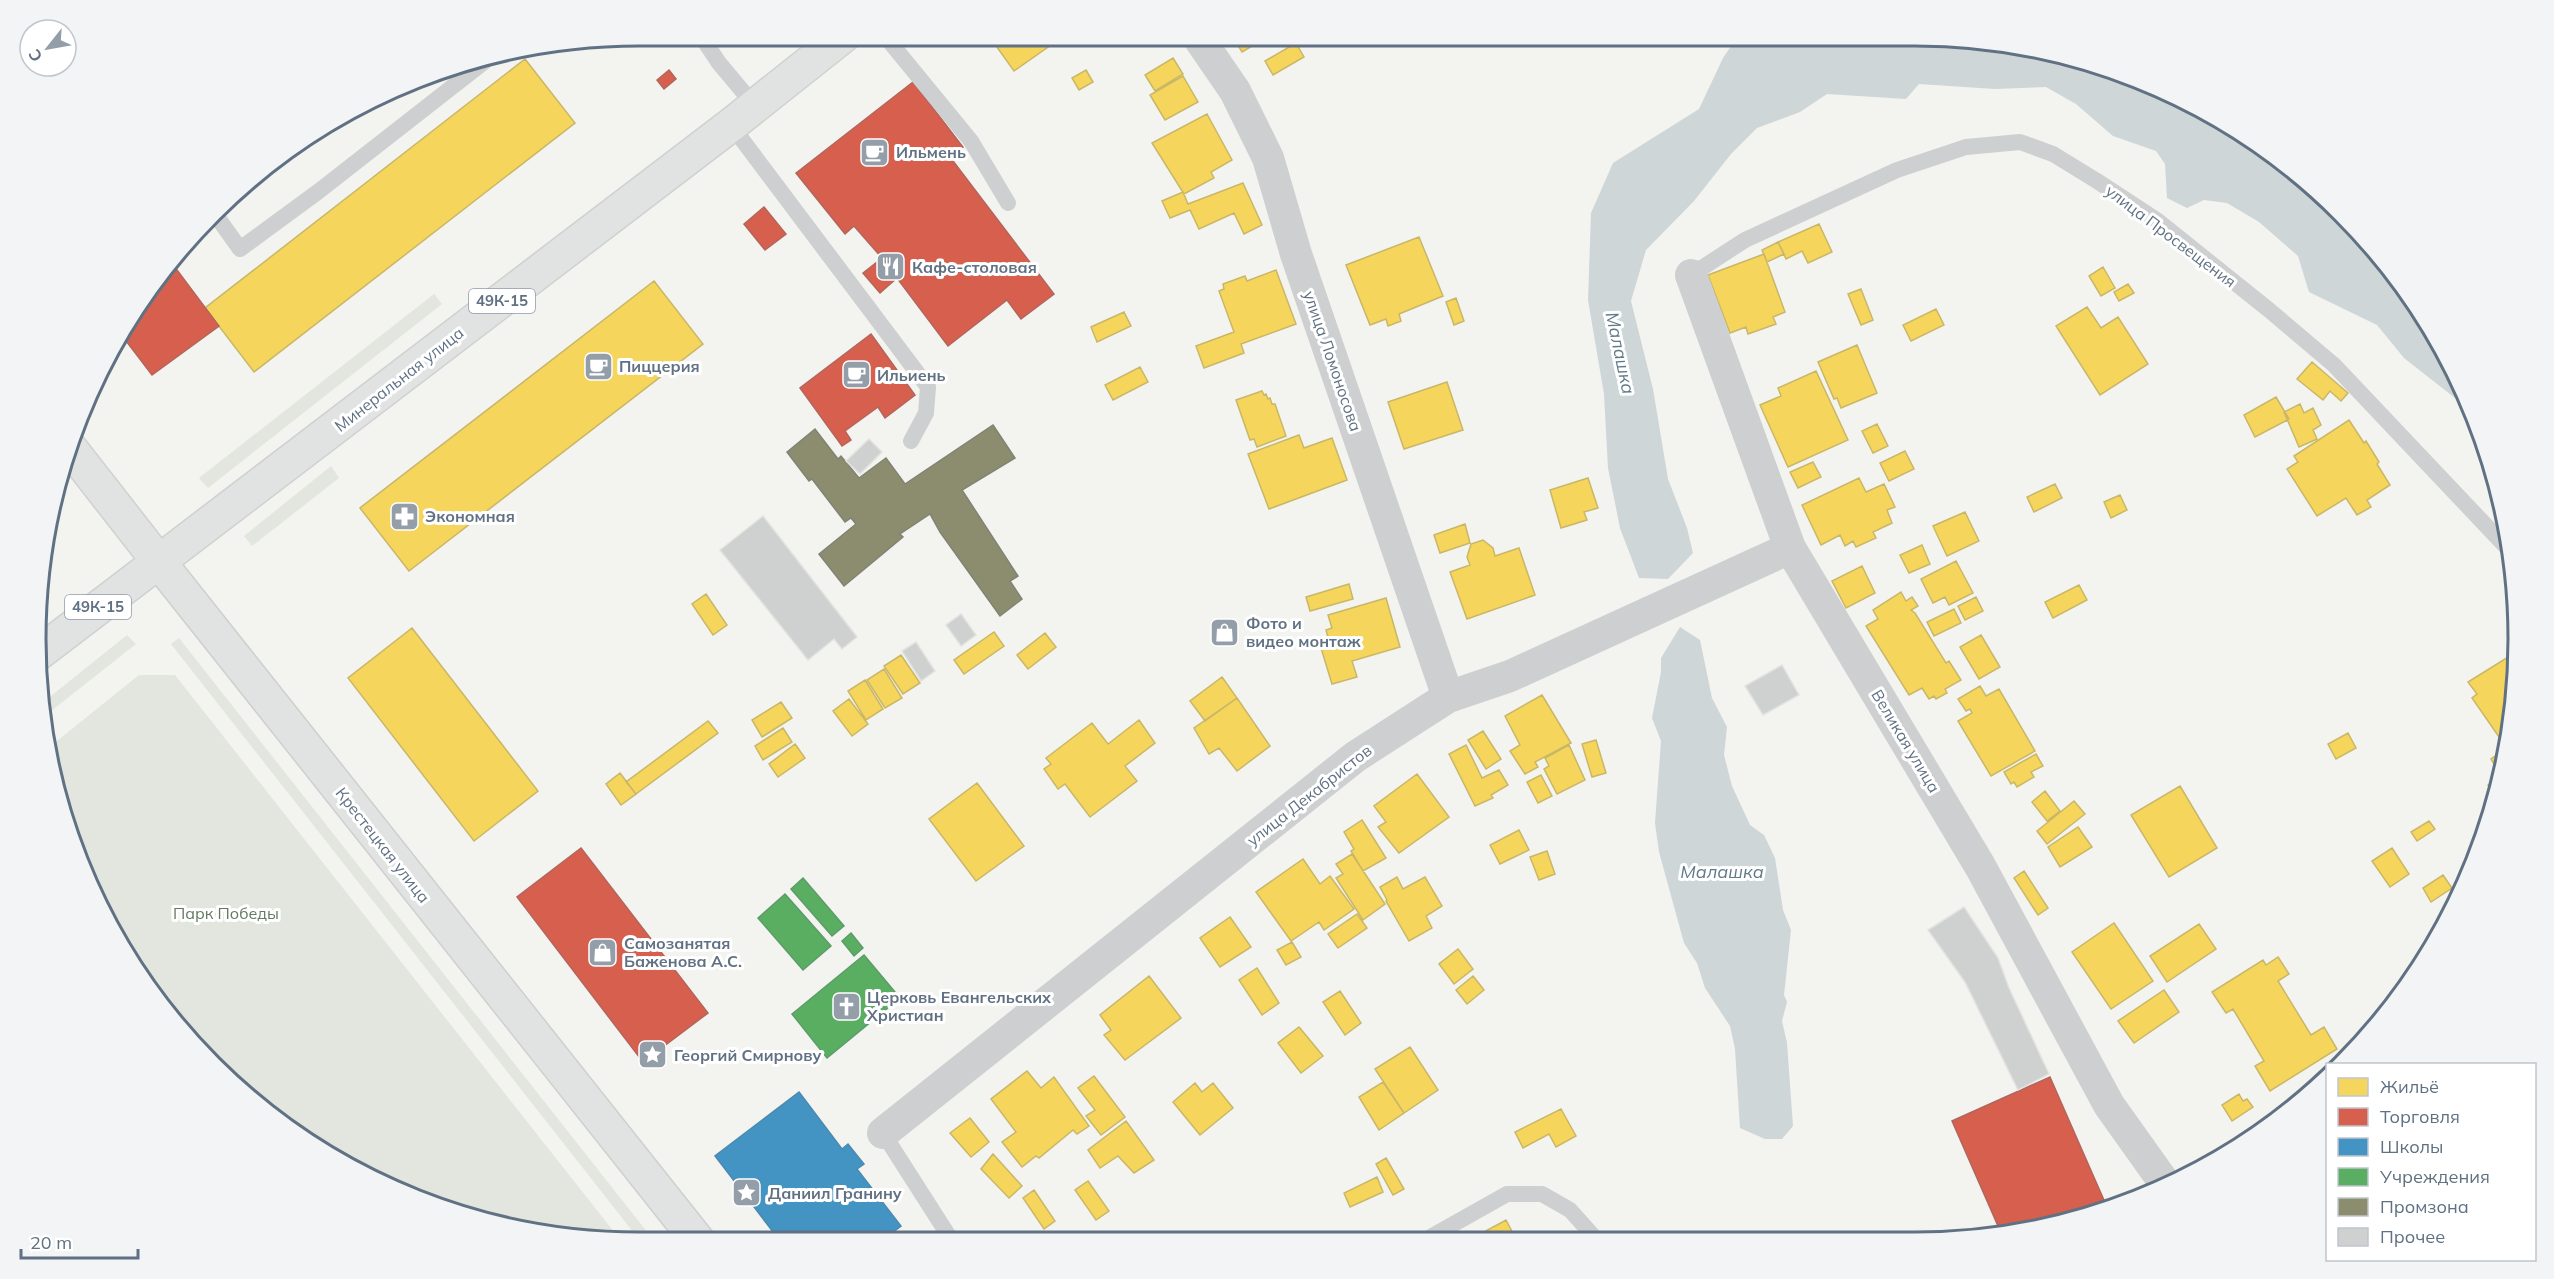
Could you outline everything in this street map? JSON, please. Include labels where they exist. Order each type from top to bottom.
[{"type":"main road","name":"Минеральная улица","points":[[46,647],[743,116],[830,46]]},
{"type":"main road","name":"Крестецкая улица","points":[[76,456],[691,1232]]},
{"type":"street","name":"улица Ломоносова","points":[[1203,46],[1235,91],[1268,158],[1296,254],[1448,697]]},
{"type":"street","name":"Великая улица","points":[[1691,275],[1790,548],[1980,866],[2109,1105],[2161,1178]]},
{"type":"street","name":"улица Декабристов","points":[[883,1133],[1355,758],[1448,697],[1510,675],[1790,548]]},
{"type":"lane","points":[[708,46],[719,63],[743,116],[928,387],[926,413],[911,441]]},
{"type":"lane","points":[[893,46],[971,141],[1008,202]]},
{"type":"lane","points":[[220,220],[240,249],[320,191],[473,71]]},
{"type":"lane","name":"улица Просвещения","points":[[1691,275],[1745,240],[1897,170],[1966,147],[2020,142],[2053,154],[2158,221],[2269,309],[2334,364],[2498,538]]},
{"type":"lane","points":[[883,1133],[946,1232]]},
{"type":"lane","points":[[1439,1232],[1507,1194],[1542,1194],[1570,1210],[1590,1232]]},
{"type":"green space","points":[[434,294],[442,304],[208,488],[199,478]]},
{"type":"green space","points":[[331,466],[339,478],[252,546],[244,536]]},
{"type":"green space","points":[[127,635],[136,644],[51,711],[50,697]]},
{"type":"green space","points":[[179,638],[647,1232],[633,1232],[171,644]]},
{"type":"green space","name":"Парк Победы","points":[[139,675],[175,675],[614,1231],[524,1221],[449,1201],[413,1187],[377,1171],[310,1133],[249,1085],[220,1059],[169,1000],[146,969],[126,936],[108,902],[78,830],[56,742]]},
{"type":"water","points":[[1731,46],[1915,46],[1992,52],[2030,58],[2105,78],[2177,108],[2244,146],[2275,169],[2334,220],[2385,279],[2408,310],[2428,343],[2456,398],[2404,358],[2377,325],[2309,292],[2298,256],[2259,222],[2227,203],[2204,200],[2187,208],[2167,198],[2165,164],[2156,151],[2113,136],[2076,104],[2046,87],[1995,89],[1919,84],[1906,99],[1827,94],[1800,112],[1757,128],[1731,154],[1694,201],[1646,250],[1631,301],[1653,389],[1668,479],[1687,528],[1693,553],[1668,579],[1639,578],[1620,528],[1608,468],[1604,394],[1588,300],[1591,213],[1613,163],[1699,109]]},
{"type":"water","name":"Малашка","points":[[1680,627],[1700,640],[1712,698],[1727,727],[1724,755],[1732,786],[1750,825],[1764,835],[1775,858],[1783,910],[1791,930],[1784,995],[1787,1002],[1782,1021],[1787,1043],[1793,1126],[1782,1139],[1765,1139],[1740,1128],[1735,1049],[1730,1026],[1705,988],[1697,963],[1684,943],[1659,852],[1655,823],[1661,741],[1652,718],[1661,672],[1661,658]]},
{"type":"building: Жильё","points":[[996,46],[1049,46],[1014,71]]},
{"type":"building: Жильё","points":[[1238,46],[1252,46],[1242,52]]},
{"type":"building: Жильё","points":[[1291,46],[1298,46],[1304,57],[1273,75],[1265,61]]},
{"type":"building: Жильё","points":[[1173,58],[1183,74],[1155,91],[1145,75]]},
{"type":"building: Жильё","points":[[525,59],[575,123],[254,372],[205,308]]},
{"type":"building: Жильё","points":[[1086,70],[1093,82],[1079,90],[1072,78]]},
{"type":"building: Жильё","points":[[1183,76],[1198,102],[1165,120],[1150,95]]},
{"type":"building: Жильё","points":[[1207,114],[1232,160],[1211,172],[1214,178],[1184,194],[1152,143]]},
{"type":"building: Жильё","points":[[1243,183],[1262,225],[1244,234],[1234,213],[1199,229],[1190,210],[1170,218],[1162,201],[1183,192],[1188,204]]},
{"type":"building: Жильё","points":[[1819,224],[1832,252],[1808,263],[1802,251],[1786,259],[1778,242]]},
{"type":"building: Жильё","points":[[1419,237],[1443,296],[1399,314],[1401,321],[1388,326],[1386,319],[1370,325],[1346,265]]},
{"type":"building: Жильё","points":[[1778,242],[1784,254],[1767,262],[1762,250]]},
{"type":"building: Жильё","points":[[1764,254],[1785,312],[1773,317],[1776,324],[1748,334],[1746,327],[1730,333],[1708,275]]},
{"type":"building: Жильё","points":[[2103,267],[2115,288],[2101,296],[2089,276]]},
{"type":"building: Жильё","points":[[1276,270],[1296,324],[1241,344],[1244,353],[1204,368],[1196,346],[1234,332],[1219,291],[1224,289],[1223,284],[1245,276],[1247,281]]},
{"type":"building: Жильё","points":[[654,281],[703,344],[409,571],[360,508]]},
{"type":"building: Жильё","points":[[2128,284],[2134,293],[2119,301],[2114,292]]},
{"type":"building: Жильё","points":[[1861,289],[1873,320],[1861,325],[1848,294]]},
{"type":"building: Жильё","points":[[1456,298],[1464,321],[1454,325],[1446,302]]},
{"type":"building: Жильё","points":[[2087,307],[2101,328],[2118,317],[2148,364],[2100,395],[2056,326]]},
{"type":"building: Жильё","points":[[1936,309],[1944,325],[1911,341],[1903,325]]},
{"type":"building: Жильё","points":[[1124,312],[1131,326],[1097,342],[1091,327]]},
{"type":"building: Жильё","points":[[1857,345],[1877,393],[1841,408],[1837,398],[1834,399],[1818,362]]},
{"type":"building: Жильё","points":[[2312,362],[2348,393],[2341,401],[2330,391],[2323,400],[2297,379]]},
{"type":"building: Жильё","points":[[1140,367],[1148,382],[1113,400],[1105,385]]},
{"type":"building: Жильё","points":[[1816,371],[1848,440],[1788,467],[1760,405],[1781,396],[1778,388]]},
{"type":"building: Жильё","points":[[1447,382],[1463,430],[1404,449],[1388,402]]},
{"type":"building: Жильё","points":[[1262,391],[1268,399],[1270,398],[1272,404],[1275,404],[1286,436],[1257,447],[1254,439],[1250,440],[1236,400]]},
{"type":"building: Жильё","points":[[2276,397],[2289,419],[2255,437],[2244,415]]},
{"type":"building: Жильё","points":[[2300,404],[2304,413],[2313,408],[2321,425],[2313,430],[2317,439],[2299,447],[2284,412]]},
{"type":"building: Жильё","points":[[2349,420],[2364,443],[2366,441],[2390,485],[2367,500],[2371,507],[2357,515],[2346,498],[2317,516],[2287,469],[2298,462],[2294,456]]},
{"type":"building: Жильё","points":[[1877,424],[1888,446],[1873,453],[1862,431]]},
{"type":"building: Жильё","points":[[1299,435],[1304,448],[1332,438],[1347,480],[1269,509],[1248,454]]},
{"type":"building: Жильё","points":[[1905,451],[1914,469],[1889,481],[1880,463]]},
{"type":"building: Жильё","points":[[1813,462],[1821,477],[1798,488],[1790,472]]},
{"type":"building: Жильё","points":[[1588,478],[1598,508],[1584,512],[1587,520],[1561,528],[1550,490]]},
{"type":"building: Жильё","points":[[1859,478],[1866,492],[1884,484],[1895,507],[1887,510],[1892,523],[1873,532],[1876,538],[1856,547],[1853,541],[1845,546],[1840,535],[1821,545],[1802,505]]},
{"type":"building: Жильё","points":[[2055,484],[2062,498],[2034,512],[2027,497]]},
{"type":"building: Жильё","points":[[2120,495],[2127,510],[2111,518],[2104,502]]},
{"type":"building: Жильё","points":[[1965,512],[1979,541],[1947,556],[1933,526]]},
{"type":"building: Жильё","points":[[1465,524],[1470,543],[1440,553],[1434,535]]},
{"type":"building: Жильё","points":[[1483,540],[1493,548],[1495,556],[1519,548],[1535,595],[1467,619],[1450,572],[1470,565],[1467,557],[1471,544]]},
{"type":"building: Жильё","points":[[1922,545],[1930,564],[1909,573],[1900,555]]},
{"type":"building: Жильё","points":[[1956,561],[1973,593],[1949,605],[1945,597],[1933,603],[1921,579]]},
{"type":"building: Жильё","points":[[1862,566],[1875,593],[1846,608],[1832,581]]},
{"type":"building: Жильё","points":[[1349,584],[1353,599],[1310,611],[1306,597]]},
{"type":"building: Жильё","points":[[2079,585],[2087,600],[2053,618],[2045,602]]},
{"type":"building: Жильё","points":[[1901,592],[1906,601],[1912,597],[1918,606],[1911,610],[1946,663],[1949,661],[1961,680],[1945,689],[1947,693],[1936,699],[1934,696],[1929,699],[1922,688],[1909,695],[1866,626],[1878,619],[1873,610]]},
{"type":"building: Жильё","points":[[706,594],[727,625],[713,635],[692,604]]},
{"type":"building: Жильё","points":[[1976,597],[1983,611],[1965,620],[1958,606]]},
{"type":"building: Жильё","points":[[1386,598],[1400,647],[1352,661],[1357,677],[1332,684],[1321,648],[1330,645],[1326,630],[1332,628],[1328,615]]},
{"type":"building: Жильё","points":[[1954,609],[1961,623],[1934,636],[1927,622]]},
{"type":"building: Жильё","points":[[412,628],[538,791],[474,841],[348,678]]},
{"type":"building: Жильё","points":[[994,632],[1004,646],[964,674],[954,660]]},
{"type":"building: Жильё","points":[[1045,633],[1056,647],[1028,669],[1017,655]]},
{"type":"building: Жильё","points":[[1981,635],[2000,667],[1979,679],[1960,647]]},
{"type":"building: Жильё","points":[[901,655],[920,683],[903,694],[884,666]]},
{"type":"building: Жильё","points":[[2507,658],[2499,737],[2472,698],[2477,694],[2468,682]]},
{"type":"building: Жильё","points":[[884,669],[902,698],[885,708],[867,680]]},
{"type":"building: Жильё","points":[[1222,677],[1237,698],[1205,721],[1190,701]]},
{"type":"building: Жильё","points":[[865,680],[883,709],[866,720],[848,691]]},
{"type":"building: Жильё","points":[[1980,686],[1986,696],[1999,689],[2035,751],[1991,776],[1958,721],[1972,713],[1970,709],[1966,711],[1958,699]]},
{"type":"building: Жильё","points":[[1542,695],[1571,743],[1535,762],[1538,767],[1525,774],[1510,751],[1520,745],[1505,716]]},
{"type":"building: Жильё","points":[[1237,698],[1270,746],[1237,771],[1219,748],[1209,754],[1194,728]]},
{"type":"building: Жильё","points":[[849,699],[868,724],[852,736],[833,711]]},
{"type":"building: Жильё","points":[[781,702],[792,718],[762,737],[752,720]]},
{"type":"building: Жильё","points":[[1139,720],[1155,743],[1125,766],[1137,781],[1090,817],[1065,784],[1058,789],[1044,769],[1051,764],[1046,758],[1092,723],[1108,744]]},
{"type":"building: Жильё","points":[[708,721],[718,733],[636,794],[626,782]]},
{"type":"building: Жильё","points":[[783,728],[792,742],[763,760],[755,746]]},
{"type":"building: Жильё","points":[[1483,731],[1501,759],[1486,769],[1468,740]]},
{"type":"building: Жильё","points":[[2348,733],[2356,748],[2336,759],[2328,744]]},
{"type":"building: Жильё","points":[[1596,740],[1606,773],[1592,777],[1582,744]]},
{"type":"building: Жильё","points":[[795,744],[805,758],[778,777],[769,764]]},
{"type":"building: Жильё","points":[[1466,745],[1482,778],[1499,770],[1508,785],[1491,795],[1493,798],[1475,806],[1449,754]]},
{"type":"building: Жильё","points":[[1569,745],[1585,780],[1557,794],[1544,769],[1549,766],[1545,758]]},
{"type":"building: Жильё","points":[[2036,754],[2043,766],[2031,772],[2034,777],[2017,787],[2014,782],[2011,784],[2004,772]]},
{"type":"building: Жильё","points":[[620,773],[636,794],[621,805],[606,784]]},
{"type":"building: Жильё","points":[[1417,774],[1449,817],[1399,853],[1378,827],[1386,822],[1374,806]]},
{"type":"building: Жильё","points":[[1541,775],[1552,796],[1538,803],[1527,782]]},
{"type":"building: Жильё","points":[[977,783],[1024,846],[976,881],[929,819]]},
{"type":"building: Жильё","points":[[2180,786],[2217,848],[2169,877],[2131,815]]},
{"type":"building: Жильё","points":[[2045,791],[2060,811],[2047,821],[2032,802]]},
{"type":"building: Жильё","points":[[2074,801],[2085,814],[2047,844],[2037,831]]},
{"type":"building: Жильё","points":[[1362,820],[1386,858],[1363,871],[1351,851],[1354,849],[1344,832]]},
{"type":"building: Жильё","points":[[2429,821],[2435,829],[2417,841],[2411,832]]},
{"type":"building: Жильё","points":[[2078,827],[2092,847],[2060,867],[2048,847]]},
{"type":"building: Жильё","points":[[1519,830],[1529,850],[1500,864],[1490,845]]},
{"type":"building: Жильё","points":[[2392,848],[2409,874],[2390,887],[2372,861]]},
{"type":"building: Жильё","points":[[1547,851],[1555,874],[1539,880],[1530,857]]},
{"type":"building: Жильё","points":[[1352,854],[1385,904],[1363,920],[1336,878],[1343,874],[1336,864]]},
{"type":"building: Жильё","points":[[1303,859],[1320,884],[1330,876],[1354,909],[1324,930],[1319,922],[1291,941],[1256,892]]},
{"type":"building: Жильё","points":[[2024,871],[2048,908],[2038,915],[2014,878]]},
{"type":"building: Жильё","points":[[2443,875],[2452,888],[2431,902],[2423,888]]},
{"type":"building: Жильё","points":[[1397,877],[1403,889],[1425,877],[1442,906],[1426,916],[1432,928],[1409,941],[1380,887]]},
{"type":"building: Жильё","points":[[1357,914],[1367,928],[1338,948],[1328,934]]},
{"type":"building: Жильё","points":[[1230,917],[1251,947],[1220,967],[1200,938]]},
{"type":"building: Жильё","points":[[2114,923],[2153,981],[2111,1009],[2072,952]]},
{"type":"building: Жильё","points":[[2199,924],[2216,949],[2167,982],[2150,956]]},
{"type":"building: Жильё","points":[[1292,942],[1301,957],[1286,965],[1277,950]]},
{"type":"building: Жильё","points":[[1458,949],[1473,969],[1454,984],[1439,964]]},
{"type":"building: Жильё","points":[[2278,957],[2289,974],[2278,981],[2311,1035],[2324,1027],[2337,1049],[2270,1091],[2255,1066],[2264,1061],[2233,1009],[2226,1013],[2212,992],[2263,960],[2266,965]]},
{"type":"building: Жильё","points":[[1257,968],[1279,1003],[1262,1015],[1239,980]]},
{"type":"building: Жильё","points":[[1149,976],[1181,1018],[1125,1060],[1104,1035],[1111,1030],[1100,1015]]},
{"type":"building: Жильё","points":[[1473,976],[1484,990],[1467,1004],[1456,990]]},
{"type":"building: Жильё","points":[[2164,990],[2179,1012],[2134,1043],[2118,1021]]},
{"type":"building: Жильё","points":[[1340,991],[1361,1023],[1345,1035],[1323,1002]]},
{"type":"building: Жильё","points":[[1299,1027],[1323,1056],[1301,1073],[1278,1043]]},
{"type":"building: Жильё","points":[[1410,1047],[1438,1090],[1404,1113],[1375,1069]]},
{"type":"building: Жильё","points":[[1027,1071],[1041,1088],[1054,1077],[1089,1126],[1077,1134],[1073,1130],[1039,1158],[1036,1156],[1022,1167],[1002,1142],[1016,1132],[991,1099]]},
{"type":"building: Жильё","points":[[1094,1076],[1125,1117],[1101,1135],[1086,1116],[1095,1110],[1078,1088]]},
{"type":"building: Жильё","points":[[1383,1082],[1404,1113],[1379,1130],[1359,1097]]},
{"type":"building: Жильё","points":[[1195,1083],[1202,1092],[1213,1083],[1233,1108],[1200,1135],[1173,1102]]},
{"type":"building: Жильё","points":[[2239,1094],[2243,1101],[2247,1099],[2253,1107],[2232,1121],[2222,1105]]},
{"type":"building: Жильё","points":[[1561,1109],[1576,1136],[1556,1147],[1549,1134],[1523,1148],[1515,1132]]},
{"type":"building: Жильё","points":[[970,1118],[989,1142],[971,1157],[950,1133]]},
{"type":"building: Жильё","points":[[1126,1121],[1154,1160],[1134,1173],[1118,1156],[1100,1168],[1088,1150]]},
{"type":"building: Жильё","points":[[993,1154],[1022,1186],[1009,1198],[981,1169]]},
{"type":"building: Жильё","points":[[1386,1158],[1404,1189],[1393,1195],[1376,1164]]},
{"type":"building: Жильё","points":[[1377,1177],[1383,1192],[1350,1207],[1344,1193]]},
{"type":"building: Жильё","points":[[1088,1181],[1109,1211],[1096,1220],[1075,1190]]},
{"type":"building: Жильё","points":[[1034,1190],[1055,1221],[1044,1229],[1023,1198]]},
{"type":"building: Жильё","points":[[1506,1220],[1512,1232],[1484,1232]]},
{"type":"building: Торговля","points":[[669,70],[676,79],[664,89],[657,80]]},
{"type":"building: Торговля","points":[[913,82],[963,147],[950,157],[1054,294],[1021,319],[1007,300],[948,346],[897,278],[880,293],[863,273],[882,258],[854,226],[845,234],[796,173]]},
{"type":"building: Торговля","points":[[764,207],[786,234],[765,250],[744,224]]},
{"type":"building: Торговля","points":[[177,270],[219,326],[152,375],[127,342],[146,310]]},
{"type":"building: Торговля","points":[[871,334],[915,395],[885,418],[878,407],[845,431],[851,440],[842,446],[800,388]]},
{"type":"building: Торговля","points":[[581,848],[708,1013],[643,1062],[517,897]]},
{"type":"building: Торговля","points":[[2050,1077],[2104,1201],[2030,1221],[1998,1226],[1952,1121]]},
{"type":"building: Школы","points":[[799,1092],[842,1149],[848,1144],[864,1164],[857,1169],[901,1226],[893,1232],[773,1232],[715,1156]]},
{"type":"building: Учреждения","points":[[803,878],[844,926],[832,936],[791,889]]},
{"type":"building: Учреждения","points":[[785,894],[831,946],[803,970],[758,918]]},
{"type":"building: Учреждения","points":[[851,933],[863,948],[854,956],[842,941]]},
{"type":"building: Учреждения","name":"Церковь Евангельских Христиан","points":[[864,955],[900,998],[827,1058],[792,1014]]},
{"type":"building: Промзона","points":[[993,425],[1015,458],[962,490],[1018,576],[1010,581],[1022,599],[1000,616],[940,532],[930,514],[900,534],[903,537],[844,586],[819,554],[856,524],[851,518],[845,522],[812,479],[809,481],[787,452],[815,429],[838,459],[841,456],[859,478],[886,458],[905,484]]},
{"type":"building: Прочее","points":[[869,439],[882,452],[860,474],[846,461]]},
{"type":"building: Прочее","points":[[763,516],[857,637],[842,649],[834,639],[808,660],[720,550]]},
{"type":"building: Прочее","points":[[961,614],[976,635],[961,646],[946,625]]},
{"type":"building: Прочее","points":[[916,642],[935,671],[921,681],[902,651]]},
{"type":"building: Прочее","points":[[1782,665],[1799,695],[1763,715],[1745,686]]},
{"type":"building: Прочее","points":[[1964,907],[1998,958],[2009,988],[2049,1074],[2018,1090],[1965,982],[1928,930]]},
{"type":"place","name":"Ильмень","points":[[875,152]]},
{"type":"place","name":"Кафе-столовая","points":[[891,267]]},
{"type":"place","name":"Пиццерия","points":[[598,366]]},
{"type":"place","name":"Ильиень","points":[[856,375]]},
{"type":"place","name":"Экономная","points":[[404,516]]},
{"type":"place","name":"Фото и видео монтаж","points":[[1225,632]]},
{"type":"place","name":"Самозанятая Баженова А.С.","points":[[603,952]]},
{"type":"place","name":"Церковь Евангельских Христиан","points":[[846,1006]]},
{"type":"place","name":"Георгий Смирнову","points":[[653,1055]]},
{"type":"place","name":"Даниил Гранину","points":[[747,1193]]}]
